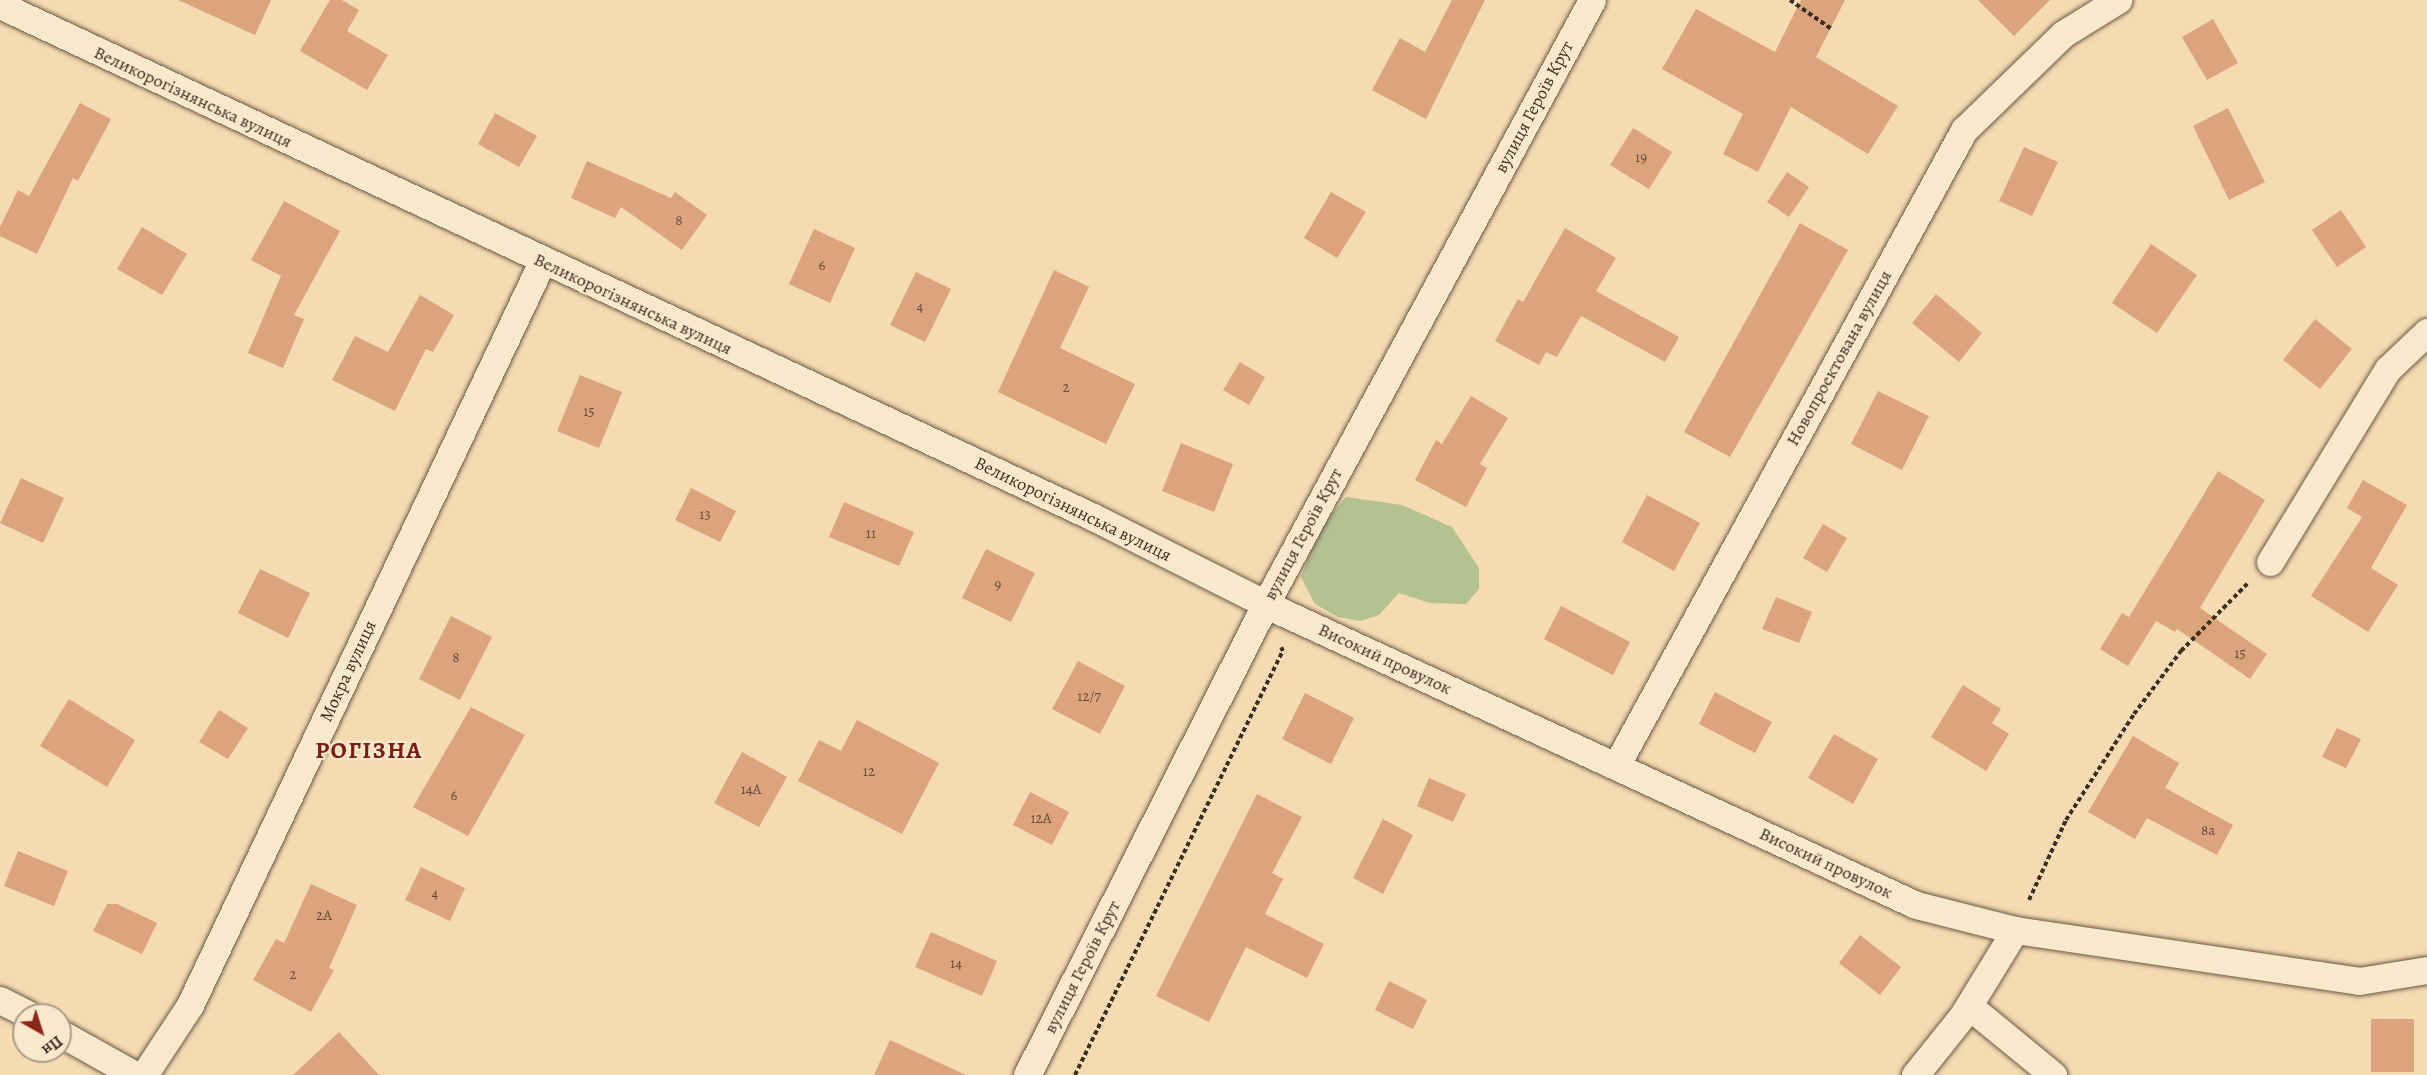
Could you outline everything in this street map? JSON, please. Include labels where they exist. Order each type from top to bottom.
[{"type":"street","name":"вулиця Героїв Крут","points":[[1027,1075],[1266,603],[1592,0]]},
{"type":"street","name":"Новопроектована вулиця","points":[[1617,764],[1964,130],[2062,34],[2118,0]]},
{"type":"street","name":"Великорогізнянська вулиця","points":[[0,5],[542,262],[1093,517],[1266,603]]},
{"type":"street","name":"Мокра вулиця","points":[[144,1075],[190,1005],[542,262]]},
{"type":"street","points":[[2270,562],[2388,369],[2427,332]]},
{"type":"street","name":"Високий провулок","points":[[1266,603],[1617,764],[1916,905],[2015,930],[2359,981],[2427,970]]},
{"type":"street","points":[[1916,1075],[1969,1006],[2015,930]]},
{"type":"street","points":[[1969,1006],[2053,1075]]},
{"type":"street","points":[[72,1040],[135,1075]]},
{"type":"path","points":[[1790,0],[1833,30]]},
{"type":"path","points":[[2015,930],[2066,820],[2134,714],[2181,651],[2270,562]]},
{"type":"path","points":[[1075,1075],[1283,651],[1277,640]]},
{"type":"green space","points":[[1346,497],[1402,505],[1452,527],[1479,568],[1479,589],[1466,604],[1430,603],[1399,593],[1379,615],[1360,621],[1338,617],[1315,604],[1301,577],[1319,530]]},
{"type":"building","points":[[178,0],[271,0],[255,35]]},
{"type":"building","points":[[330,0],[342,0],[359,10],[347,31],[388,55],[367,90],[300,51]]},
{"type":"building","points":[[1452,0],[1485,0],[1426,119],[1372,90],[1400,38],[1425,52]]},
{"type":"building","points":[[1801,0],[1845,0],[1816,57],[1898,106],[1868,154],[1791,107],[1758,172],[1723,154],[1743,114],[1662,69],[1696,9],[1775,52]]},
{"type":"building","points":[[1978,0],[2050,0],[2014,36]]},
{"type":"building","points":[[2213,19],[2238,63],[2207,80],[2182,37]]},
{"type":"building","points":[[80,103],[111,119],[78,181],[73,178],[37,254],[0,236],[0,227],[18,190],[29,196]]},
{"type":"building","points":[[2228,108],[2265,182],[2229,200],[2193,126]]},
{"type":"building","points":[[495,113],[537,136],[519,167],[478,144]]},
{"type":"building","points":[[1633,128],[1672,152],[1649,189],[1610,165]]},
{"type":"building","points":[[2024,147],[2058,162],[2032,216],[1999,201]]},
{"type":"building","points":[[587,161],[671,198],[675,192],[707,215],[682,250],[621,207],[615,218],[571,198]]},
{"type":"building","points":[[1787,172],[1809,187],[1789,217],[1767,202]]},
{"type":"building","points":[[1331,192],[1366,212],[1337,258],[1304,238]]},
{"type":"building","points":[[284,201],[340,231],[294,315],[304,319],[283,368],[248,353],[281,276],[251,260]]},
{"type":"building","points":[[2341,210],[2366,247],[2337,267],[2312,230]]},
{"type":"building","points":[[1800,223],[1848,250],[1730,457],[1684,432]]},
{"type":"building","points":[[142,227],[187,254],[162,295],[117,269]]},
{"type":"building","points":[[1565,228],[1616,258],[1596,291],[1679,337],[1665,362],[1581,316],[1557,357],[1546,352],[1539,365],[1495,341],[1518,299],[1523,302]]},
{"type":"building","points":[[814,229],[855,248],[830,303],[789,284]]},
{"type":"building","points":[[2151,244],[2197,275],[2157,333],[2112,303]]},
{"type":"building","points":[[1054,270],[1089,287],[1060,348],[1135,384],[1106,444],[998,392]]},
{"type":"building","points":[[916,272],[951,289],[925,342],[890,325]]},
{"type":"building","points":[[1936,294],[1982,333],[1959,362],[1912,323]]},
{"type":"building","points":[[420,295],[454,315],[433,352],[426,349],[395,411],[332,380],[355,336],[388,352]]},
{"type":"building","points":[[2315,319],[2352,349],[2320,389],[2283,360]]},
{"type":"building","points":[[1240,362],[1265,377],[1249,405],[1223,390]]},
{"type":"building","points":[[580,375],[622,392],[599,448],[557,431]]},
{"type":"building","points":[[1878,391],[1929,416],[1902,470],[1851,444]]},
{"type":"building","points":[[1471,396],[1508,418],[1480,464],[1487,468],[1466,507],[1415,480],[1436,440],[1442,444]]},
{"type":"building","points":[[1181,443],[1233,464],[1214,512],[1162,491]]},
{"type":"building","points":[[2218,471],[2265,500],[2200,608],[2267,654],[2250,679],[2177,629],[2175,632],[2156,621],[2128,666],[2100,649],[2122,613],[2129,617]]},
{"type":"building","points":[[21,478],[64,498],[43,543],[0,523]]},
{"type":"building","points":[[2363,480],[2407,505],[2371,568],[2398,585],[2368,632],[2311,596],[2362,517],[2347,508]]},
{"type":"building","points":[[691,488],[736,511],[720,542],[675,520]]},
{"type":"building","points":[[1647,495],[1700,523],[1674,571],[1622,542]]},
{"type":"building","points":[[844,502],[914,532],[899,566],[829,537]]},
{"type":"building","points":[[1823,524],[1847,538],[1827,572],[1803,558]]},
{"type":"building","points":[[986,549],[1035,573],[1011,622],[962,598]]},
{"type":"building","points":[[260,569],[310,593],[288,638],[238,613]]},
{"type":"building","points":[[1776,597],[1812,612],[1799,643],[1762,629]]},
{"type":"building","points":[[1561,606],[1630,642],[1613,675],[1544,639]]},
{"type":"building","points":[[451,616],[492,637],[460,700],[419,679]]},
{"type":"building","points":[[1078,661],[1125,686],[1100,734],[1052,709]]},
{"type":"building","points":[[1963,685],[2001,709],[1992,723],[2009,734],[1986,771],[1931,737]]},
{"type":"building","points":[[1715,692],[1772,722],[1755,753],[1699,724]]},
{"type":"building","points":[[1305,693],[1354,718],[1331,764],[1282,739]]},
{"type":"building","points":[[69,699],[135,740],[107,787],[40,746]]},
{"type":"building","points":[[471,707],[525,735],[468,836],[413,807]]},
{"type":"building","points":[[219,710],[248,728],[228,759],[199,742]]},
{"type":"building","points":[[857,720],[939,763],[902,834],[798,781],[819,740],[841,751]]},
{"type":"building","points":[[2337,728],[2361,739],[2346,768],[2322,757]]},
{"type":"building","points":[[1834,734],[1878,759],[1853,804],[1808,778]]},
{"type":"building","points":[[2133,736],[2179,763],[2165,788],[2233,825],[2217,855],[2147,818],[2135,839],[2088,812]]},
{"type":"building","points":[[742,752],[787,777],[759,827],[714,803]]},
{"type":"building","points":[[1429,778],[1466,794],[1453,822],[1417,806]]},
{"type":"building","points":[[1030,792],[1069,812],[1052,845],[1013,825]]},
{"type":"building","points":[[1257,794],[1302,817],[1272,873],[1283,879],[1265,914],[1324,944],[1307,978],[1246,947],[1209,1022],[1156,996]]},
{"type":"building","points":[[1383,819],[1413,835],[1383,894],[1353,878]]},
{"type":"building","points":[[18,851],[68,871],[54,906],[4,886]]},
{"type":"building","points":[[421,867],[465,888],[450,921],[405,900]]},
{"type":"building","points":[[311,884],[357,905],[329,968],[334,970],[311,1012],[253,980],[276,939],[284,943]]},
{"type":"building","points":[[107,904],[117,904],[157,923],[142,954],[93,931]]},
{"type":"building","points":[[931,932],[997,961],[982,996],[915,967]]},
{"type":"building","points":[[1860,935],[1901,967],[1880,995],[1839,963]]},
{"type":"building","points":[[1389,981],[1427,1000],[1413,1029],[1375,1010]]},
{"type":"building","points":[[2371,1019],[2414,1019],[2414,1072],[2371,1072]]},
{"type":"building","points":[[339,1032],[379,1075],[293,1075]]},
{"type":"building","points":[[890,1040],[966,1075],[874,1075]]},
{"type":"district","name":"РОГІЗНА","points":[[369,751]]}]
